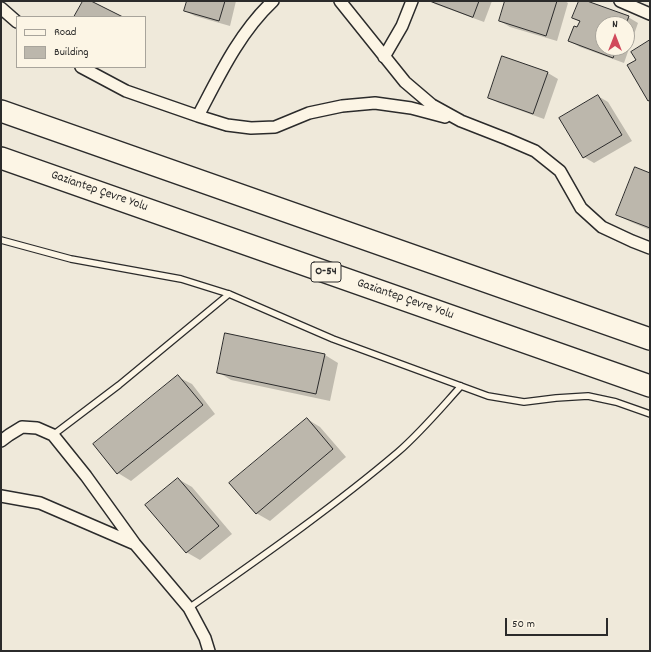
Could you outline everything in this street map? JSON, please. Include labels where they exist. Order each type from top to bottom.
[{"type":"highway","points":[[1,111],[650,339]]},
{"type":"highway","name":"Gaziantep Çevre Yolu","points":[[1,158],[650,386]]},
{"type":"street","points":[[198,116],[228,59],[247,31],[273,1]]},
{"type":"street","points":[[340,1],[405,82],[432,105],[461,121]]},
{"type":"street","points":[[384,57],[402,26],[412,1]]},
{"type":"street","points":[[620,1],[650,14]]},
{"type":"street","points":[[1,8],[16,21]]},
{"type":"street","points":[[83,68],[126,91],[227,125],[251,128],[275,127],[309,113],[342,106],[375,103],[411,108],[461,121],[535,151],[560,171],[581,208],[602,227],[650,248]]},
{"type":"street","points":[[1,441],[22,428],[36,428],[53,435],[86,476],[135,544],[189,608],[205,638],[209,651]]},
{"type":"street","points":[[1,496],[40,503],[135,544]]},
{"type":"lane","points":[[1,240],[72,259],[181,279],[229,294],[333,339],[488,396],[524,402],[588,396],[616,402],[650,414]]},
{"type":"lane","points":[[53,435],[118,385],[229,294]]},
{"type":"lane","points":[[189,608],[263,556],[399,451],[461,386]]},
{"type":"building","points":[[83,1],[91,1],[121,16],[75,16]]},
{"type":"building","points":[[187,1],[225,1],[219,21],[184,11]]},
{"type":"building","points":[[430,1],[479,1],[473,17]]},
{"type":"building","points":[[505,1],[557,1],[546,36],[499,21]]},
{"type":"building","points":[[579,1],[587,1],[629,16],[595,16],[595,51],[568,41],[574,26],[577,27],[580,21],[572,18]]},
{"type":"building","points":[[650,40],[650,100],[648,101],[627,65],[636,60],[634,56],[635,56],[635,49]]},
{"type":"building","points":[[502,56],[548,72],[533,114],[488,98]]},
{"type":"building","points":[[598,95],[622,135],[583,158],[559,118]]},
{"type":"building","points":[[635,167],[650,173],[650,228],[616,215]]},
{"type":"building","points":[[225,333],[325,354],[316,394],[217,373]]},
{"type":"building","points":[[178,375],[203,405],[117,474],[93,444]]},
{"type":"building","points":[[307,418],[333,449],[256,514],[229,483]]},
{"type":"building","points":[[178,478],[219,526],[186,553],[145,505]]}]
